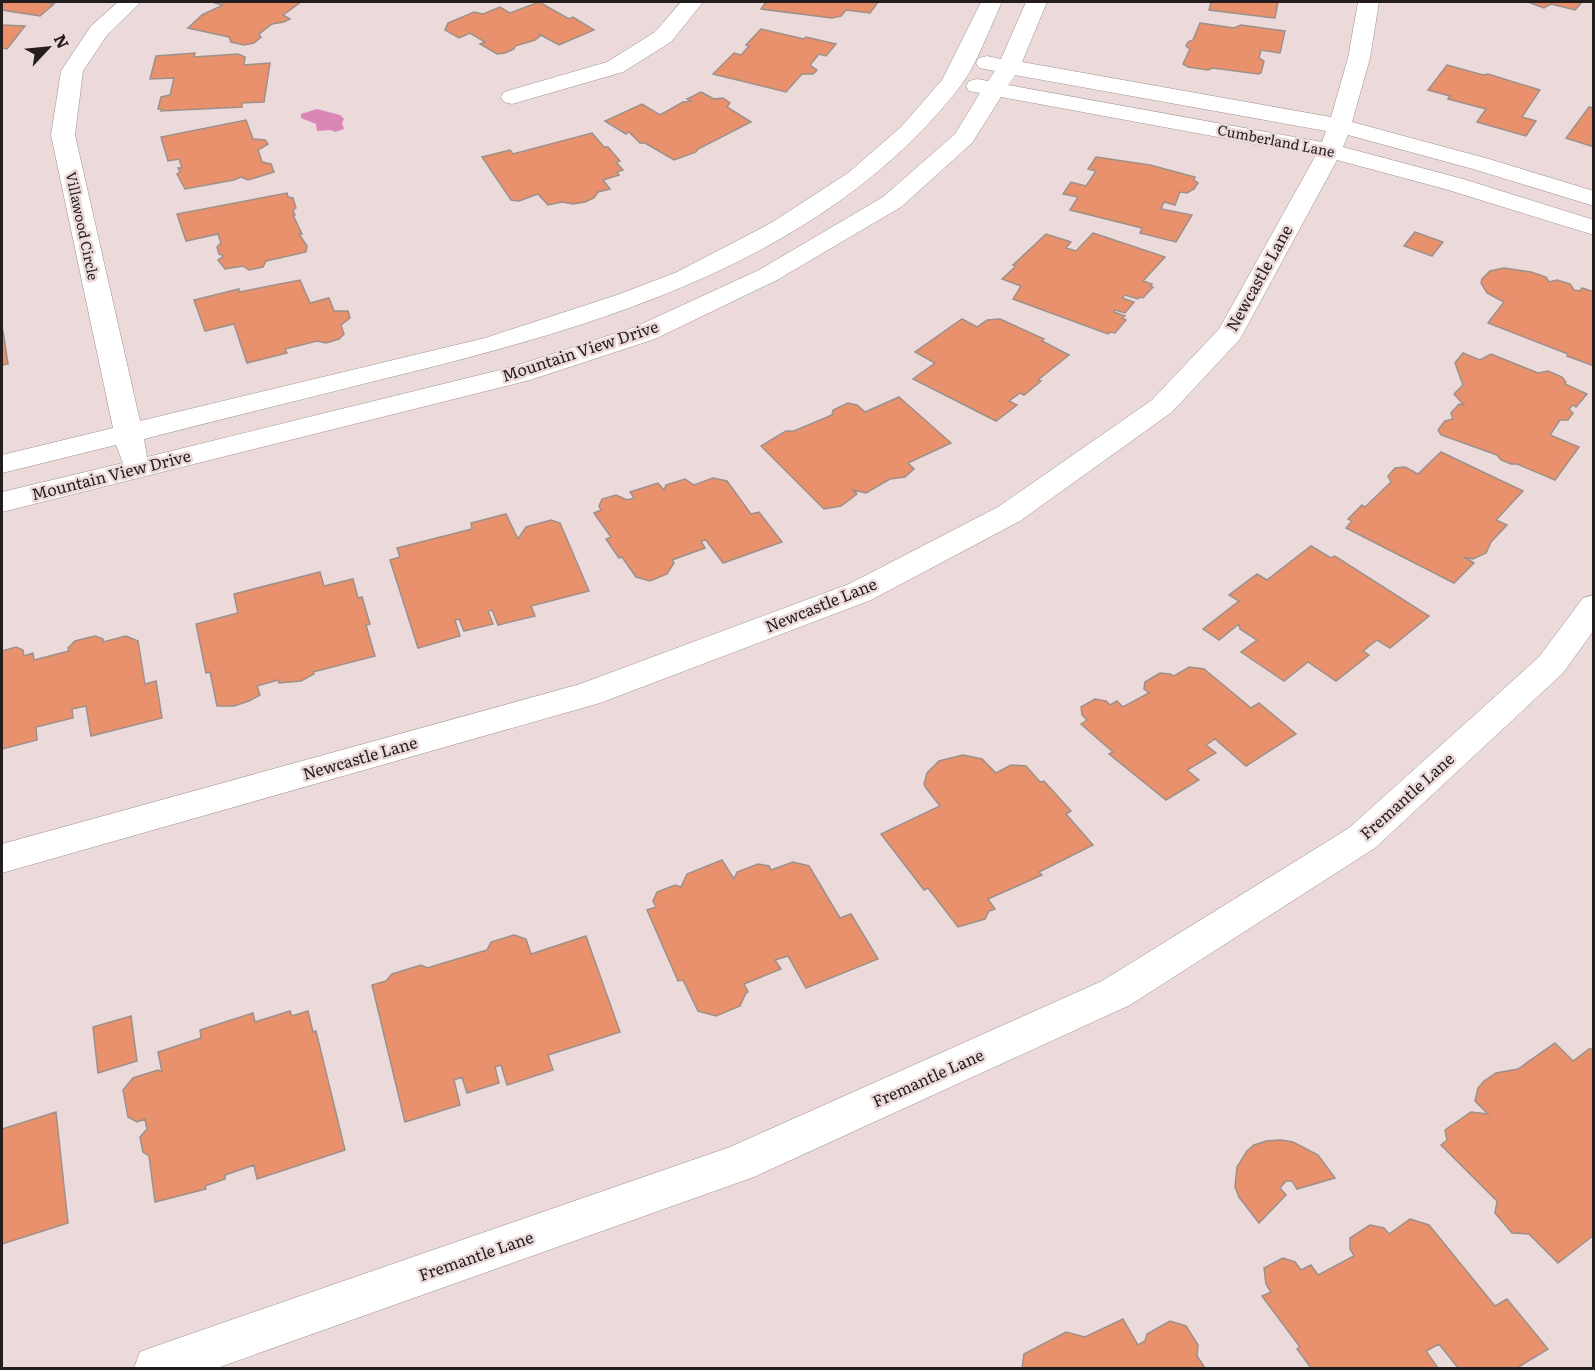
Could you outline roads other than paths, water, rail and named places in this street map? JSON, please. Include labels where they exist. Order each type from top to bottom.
[{"type":"street","name":"Villawood Circle","points":[[130,2],[99,31],[72,71],[63,135],[137,469]]},
{"type":"street","points":[[512,97],[615,67],[663,37],[692,2]]},
{"type":"street","name":"Mountain View Drive","points":[[2,464],[493,344],[626,301],[686,277],[780,228],[857,178],[909,132],[957,71],[991,2]]},
{"type":"street","name":"Mountain View Drive","points":[[2,502],[519,374],[645,333],[768,275],[892,202],[964,138],[1002,77],[1036,2]]},
{"type":"street","name":"Newcastle Lane","points":[[2,858],[588,694],[860,592],[1009,514],[1162,406],[1230,333],[1335,138],[1364,40],[1369,2]]},
{"type":"street","name":"Cumberland Lane","points":[[957,71],[1002,77],[1481,164],[1593,199]]},
{"type":"street","name":"Cumberland Lane","points":[[1335,138],[1454,184],[1593,228]]},
{"type":"street","name":"Fremantle Lane","points":[[156,1368],[739,1163],[1116,993],[1362,838],[1551,665],[1593,606]]}]
